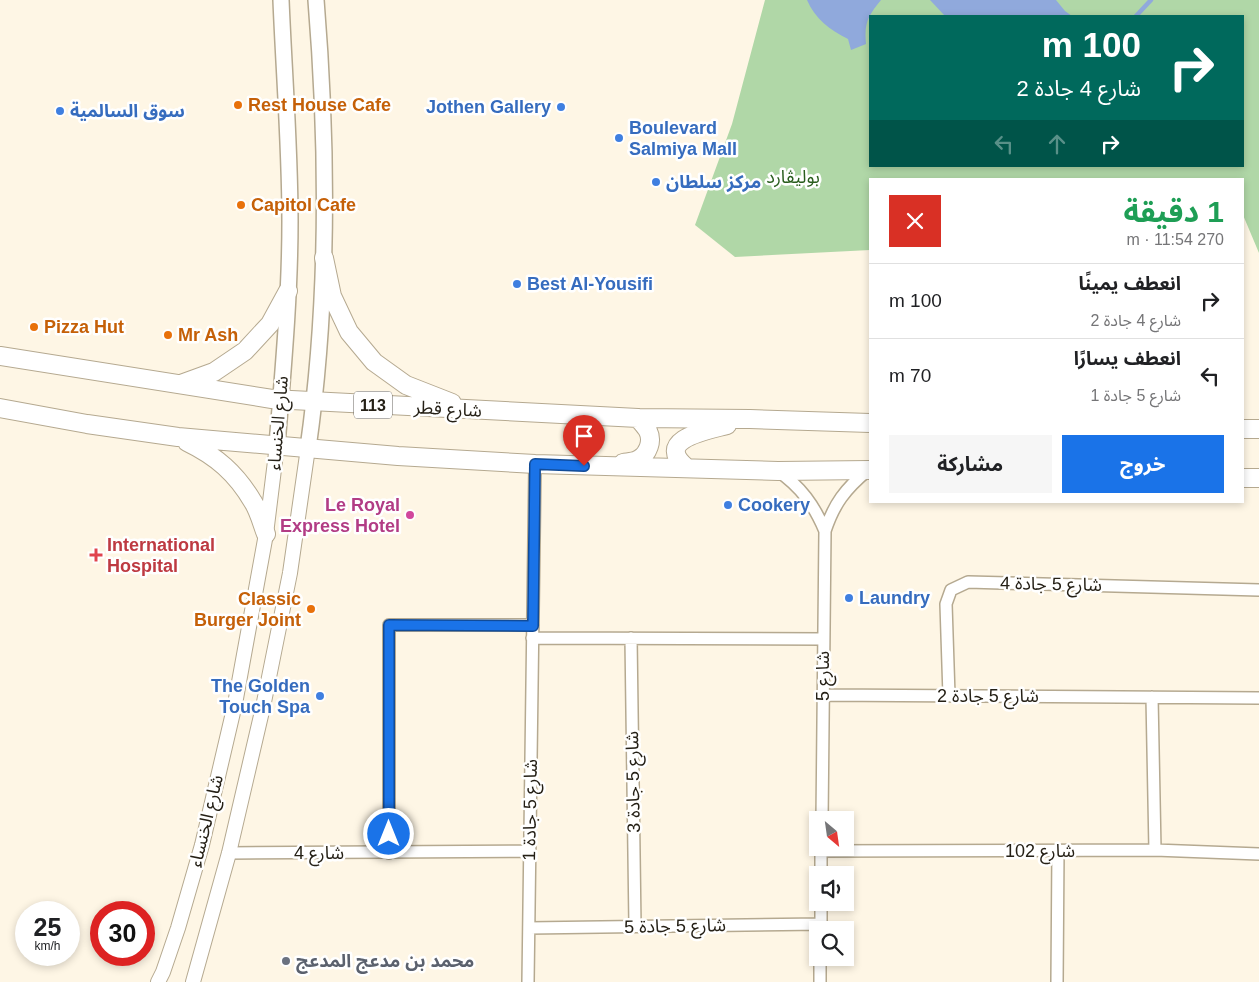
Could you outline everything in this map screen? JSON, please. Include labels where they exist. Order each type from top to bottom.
[{"type":"main road","name":"شارع الخنساء","points":[[277,445],[288,291],[290,221],[288,115],[281,0]]},
{"type":"main road","name":"شارع الخنساء","points":[[308,448],[314,401],[324,258],[323,115],[316,0]]},
{"type":"main road","points":[[324,258],[332,296],[336,305],[349,332],[374,362],[406,385],[442,400],[484,411]]},
{"type":"main road","points":[[179,385],[214,372],[245,351],[270,324],[288,291]]},
{"type":"main road","name":"شارع قطر","points":[[0,356],[179,385],[281,399],[638,418],[869,423]]},
{"type":"main road","points":[[0,408],[86,424],[178,437],[398,456],[601,466],[869,470]]},
{"type":"main road","points":[[601,466],[637,461],[647,452],[650,444],[649,432],[638,418]]},
{"type":"main road","points":[[686,467],[678,461],[676,452],[678,444],[688,436],[750,419]]},
{"type":"main road","points":[[1244,429],[1259,429]]},
{"type":"main road","points":[[178,437],[208,452],[234,475],[254,503],[266,534]]},
{"type":"main road","points":[[1244,478],[1259,478]]},
{"type":"street","name":"شارع الخنساء","points":[[158,982],[164,972],[202,845],[235,704],[266,534],[277,445]]},
{"type":"street","name":"شارع الخنساء","points":[[193,982],[229,853],[263,707],[290,573],[308,448]]},
{"type":"street","name":"شارع 5 جادة 1","points":[[528,982],[535,464]]},
{"type":"street","name":"شارع 5","points":[[778,470],[794,482],[807,496],[825,531]]},
{"type":"street","name":"شارع 5","points":[[822,811],[825,531],[831,513],[840,497],[853,482],[869,470]]},
{"type":"street","name":"شارع 5 جادة 4","points":[[949,696],[946,604],[951,590],[968,582],[1259,590]]},
{"type":"street","points":[[389,853],[389,625],[533,626]]},
{"type":"street","points":[[532,638],[823,639]]},
{"type":"street","name":"شارع 5 جادة 3","points":[[631,638],[635,926]]},
{"type":"street","name":"شارع 5 جادة 2","points":[[823,695],[1259,698]]},
{"type":"street","points":[[1152,697],[1155,850]]},
{"type":"street","name":"شارع 102","points":[[854,849],[1155,850],[1259,854]]},
{"type":"street","points":[[1057,982],[1058,850]]},
{"type":"street","name":"شارع 4","points":[[229,853],[530,851]]},
{"type":"street","name":"شارع 5 جادة 5","points":[[529,928],[635,926],[809,927]]},
{"type":"street","points":[[820,966],[820,982]]},
{"type":"green space","name":"بوليڤارد","points":[[765,0],[1259,0],[1259,253],[1244,217],[1244,178],[869,178],[869,250],[735,257],[695,225],[732,124]]},
{"type":"water","points":[[807,0],[881,0],[869,15],[866,25],[866,44],[851,50],[848,39],[824,23],[810,7]]},
{"type":"water","points":[[930,0],[1056,0],[1071,15],[944,15]]},
{"type":"waterway","points":[[1137,15],[1151,0]]},
{"type":"place","name":"Rest House Cafe","points":[[238,105]]},
{"type":"place","name":"Jothen Gallery","points":[[561,107]]},
{"type":"place","name":"سوق السالمية","points":[[60,111]]},
{"type":"place","name":"Boulevard Salmiya Mall","points":[[619,138]]},
{"type":"place","name":"مركز سلطان","points":[[656,182]]},
{"type":"place","name":"Capitol Cafe","points":[[241,205]]},
{"type":"place","name":"Best Al-Yousifi","points":[[517,284]]},
{"type":"place","name":"Pizza Hut","points":[[34,327]]},
{"type":"place","name":"Mr Ash","points":[[168,335]]},
{"type":"place","name":"Cookery","points":[[728,505]]},
{"type":"place","name":"Le Royal Express Hotel","points":[[410,515]]},
{"type":"place","name":"International Hospital","points":[[96,555]]},
{"type":"place","name":"Laundry","points":[[849,598]]},
{"type":"place","name":"Classic Burger Joint","points":[[311,609]]},
{"type":"place","name":"The Golden Touch Spa","points":[[320,696]]},
{"type":"place","name":"محمد بن مدعج المدعج","points":[[286,961]]},
{"type":"route","points":[[389,834],[389,625],[533,626],[535,464],[584,466]]}]
